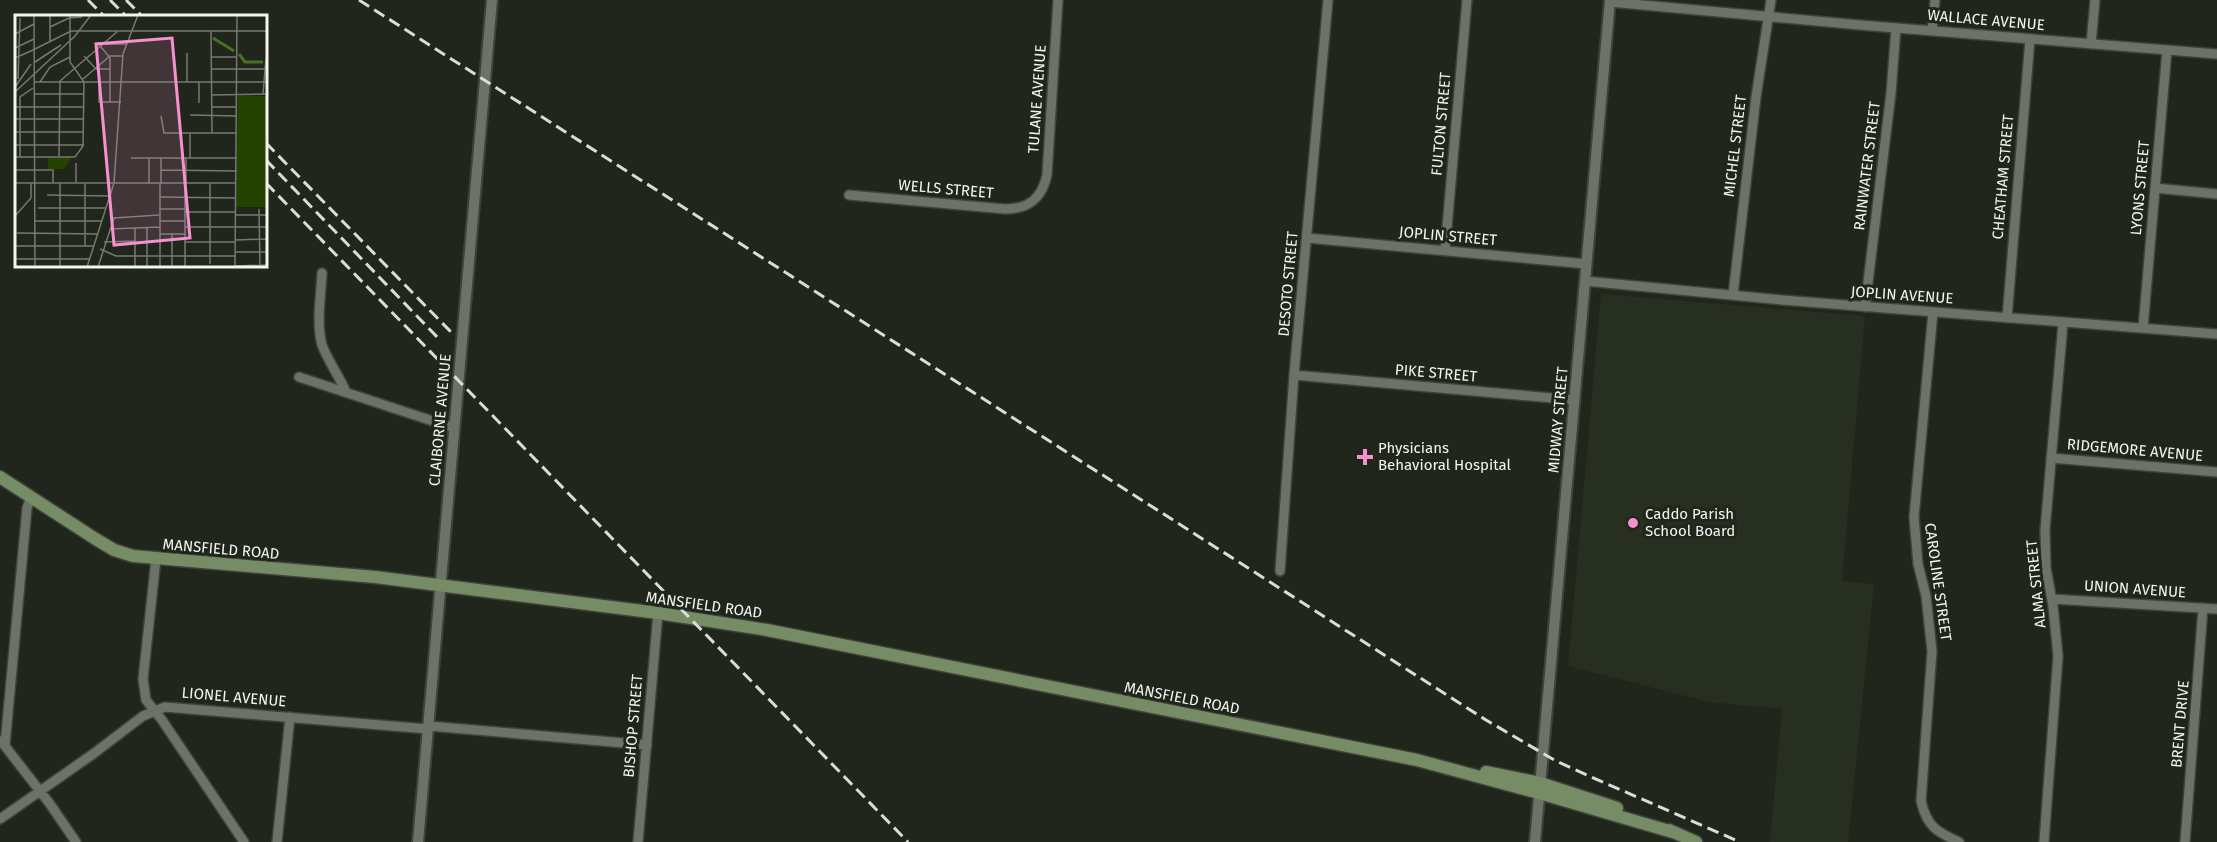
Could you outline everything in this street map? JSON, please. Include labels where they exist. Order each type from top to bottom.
[{"type":"main road","name":"MANSFIELD ROAD","points":[[0,477],[114,550],[133,556],[441,585],[658,613],[822,640],[1435,762],[1615,807],[1675,838],[1696,842]]},
{"type":"street","name":"CLAIBORNE AVENUE","points":[[418,842],[492,0]]},
{"type":"street","name":"TULANE AVENUE","points":[[1038,197],[1047,175],[1058,0]]},
{"type":"street","name":"DESOTO STREET","points":[[1280,571],[1294,375],[1328,0]]},
{"type":"street","name":"FULTON STREET","points":[[1445,250],[1467,0]]},
{"type":"street","name":"MICHEL STREET","points":[[1733,295],[1756,97],[1771,0]]},
{"type":"street","points":[[1932,31],[1935,0]]},
{"type":"street","points":[[2091,44],[2095,0]]},
{"type":"street","name":"WALLACE AVENUE","points":[[1610,1],[1770,17],[2217,54]]},
{"type":"street","name":"MIDWAY STREET","points":[[1535,842],[1610,1]]},
{"type":"street","name":"RAINWATER STREET","points":[[1865,307],[1891,93],[1896,28]]},
{"type":"street","name":"CHEATHAM STREET","points":[[2007,318],[2030,39]]},
{"type":"street","name":"LYONS STREET","points":[[2143,328],[2167,50]]},
{"type":"street","points":[[2155,188],[2217,194]]},
{"type":"street","name":"WELLS STREET","points":[[849,195],[1005,209],[1024,207],[1038,197]]},
{"type":"street","name":"JOPLIN STREET","points":[[1307,238],[1587,264]]},
{"type":"street","points":[[322,273],[321,342],[346,392]]},
{"type":"street","name":"JOPLIN AVENUE","points":[[1585,281],[1865,307],[2217,334]]},
{"type":"street","name":"CAROLINE STREET","points":[[1933,312],[1914,517],[1918,564],[1926,596],[1932,651],[1921,801],[1927,819],[1936,831],[1959,842]]},
{"type":"street","name":"ALMA STREET","points":[[2044,842],[2057,672],[2057,640],[2045,549],[2063,323]]},
{"type":"street","name":"PIKE STREET","points":[[1294,375],[1575,400]]},
{"type":"street","points":[[299,377],[454,428]]},
{"type":"street","name":"RIDGEMORE AVENUE","points":[[2051,458],[2217,472]]},
{"type":"street","points":[[32,497],[27,508],[2,742],[40,790],[76,842]]},
{"type":"street","points":[[156,559],[143,679],[146,700],[244,842]]},
{"type":"street","name":"UNION AVENUE","points":[[2052,598],[2217,609]]},
{"type":"street","name":"BRENT DRIVE","points":[[2185,842],[2203,608]]},
{"type":"street","name":"BISHOP STREET","points":[[638,842],[658,613]]},
{"type":"street","name":"LIONEL AVENUE","points":[[0,819],[143,716],[154,710],[176,707],[646,746]]},
{"type":"street","points":[[277,842],[290,717]]},
{"type":"shaded area","name":"Caddo Parish School Board","points":[[1601,294],[1865,316],[1842,581],[1874,584],[1848,842],[1770,842],[1782,709],[1709,702],[1568,666]]},
{"type":"railway","points":[[88,0],[103,15]]},
{"type":"railway","points":[[110,0],[125,15]]},
{"type":"railway","points":[[126,0],[141,15]]},
{"type":"railway","points":[[359,0],[1486,720],[1556,761],[1740,842]]},
{"type":"railway","points":[[267,144],[451,332]]},
{"type":"railway","points":[[267,161],[441,341]]},
{"type":"railway","points":[[267,184],[908,842]]},
{"type":"place","name":"Physicians Behavioral Hospital","points":[[1365,457]]},
{"type":"place","name":"Caddo Parish School Board","points":[[1633,523]]}]
